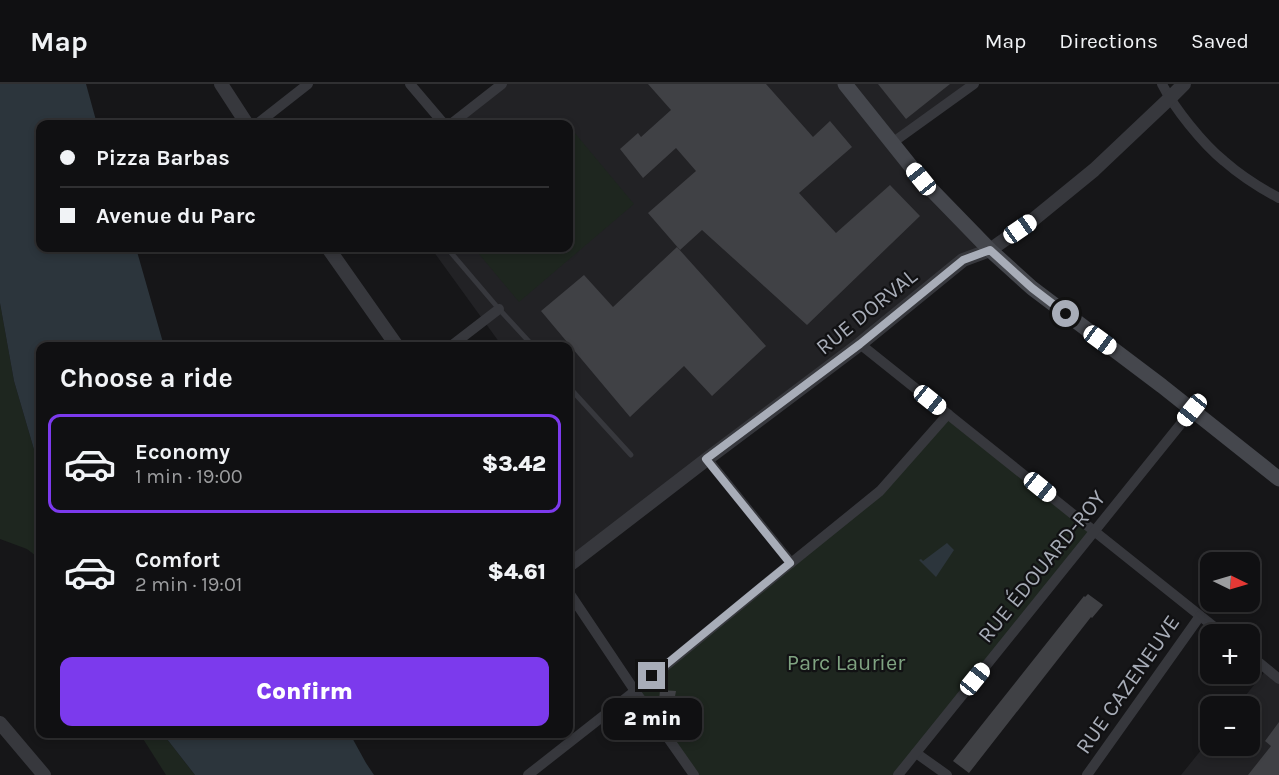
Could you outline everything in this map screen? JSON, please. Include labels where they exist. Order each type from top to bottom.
[{"type":"main road","points":[[845,84],[926,185],[990,250],[1032,288],[1279,479]]},
{"type":"street","points":[[221,84],[244,120]]},
{"type":"street","points":[[262,120],[308,84]]},
{"type":"street","points":[[410,84],[441,120]]},
{"type":"street","points":[[456,120],[502,84]]},
{"type":"street","points":[[892,143],[974,84]]},
{"type":"street","points":[[1162,84],[1170,99],[1198,135],[1223,161],[1279,198]]},
{"type":"street","name":"RUE DORVAL","points":[[573,562],[860,344],[963,260],[990,250],[1034,219],[1094,170],[1184,84]]},
{"type":"street","points":[[331,252],[394,342]]},
{"type":"street","points":[[456,342],[499,309]]},
{"type":"street","points":[[860,344],[1210,624]]},
{"type":"street","name":"RUE ÉDOUARD-ROY","points":[[898,775],[1192,410]]},
{"type":"street","points":[[528,775],[635,691],[880,491],[948,414]]},
{"type":"street","points":[[706,459],[790,563]]},
{"type":"street","points":[[573,598],[694,775]]},
{"type":"street","name":"RUE CAZENEUVE","points":[[1087,775],[1200,616]]},
{"type":"street","points":[[1260,663],[1279,679]]},
{"type":"street","points":[[0,723],[44,775]]},
{"type":"street","points":[[916,753],[947,775]]},
{"type":"street","points":[[685,763],[703,775]]},
{"type":"lane","points":[[450,252],[529,342]]},
{"type":"lane","points":[[573,391],[631,455]]},
{"type":"shaded area","points":[[0,84],[86,84],[96,120],[36,120],[36,252],[137,252],[163,342],[36,342],[36,456],[14,381],[0,303]]},
{"type":"shaded area","points":[[502,84],[974,84],[892,143],[990,250],[963,260],[573,562],[573,342],[499,342],[434,252],[573,252],[573,120],[456,120]]},
{"type":"shaded area","points":[[947,543],[954,550],[936,577],[919,560],[923,561]]},
{"type":"shaded area","points":[[1267,669],[1279,679],[1279,775],[1181,775],[1200,751],[1200,756],[1260,756],[1260,696],[1245,696],[1255,684],[1260,684],[1260,678]]},
{"type":"shaded area","points":[[166,738],[352,738],[374,775],[195,775]]},
{"type":"green space","points":[[573,131],[634,204],[519,302],[477,252],[573,252]]},
{"type":"green space","points":[[0,303],[14,381],[36,456],[36,556],[27,549],[0,539]]},
{"type":"green space","name":"Parc Laurier","points":[[948,414],[1095,531],[898,775],[694,775],[635,691],[880,491]]},
{"type":"green space","points":[[143,738],[166,738],[195,775],[166,775]]},
{"type":"building","points":[[648,84],[766,84],[813,137],[830,121],[852,147],[799,193],[836,233],[890,185],[920,216],[807,325],[702,230],[680,250],[648,213],[696,171],[676,148],[643,178],[620,149],[638,133],[641,137],[671,110]]},
{"type":"building","points":[[878,84],[950,84],[906,119]]},
{"type":"building","points":[[677,247],[766,346],[712,396],[684,366],[630,417],[573,349],[573,342],[567,342],[541,311],[584,275],[613,307]]},
{"type":"building","points":[[1088,594],[1103,605],[1091,617],[969,773],[953,761],[1084,596]]},
{"type":"building","points":[[660,690],[676,691],[674,702],[659,701]]},
{"type":"building","points":[[1279,722],[1279,775],[1248,775],[1271,746],[1265,741]]},
{"type":"route","points":[[652,676],[790,563],[706,459],[860,344],[963,260],[990,250],[1032,288],[1066,314]]}]
